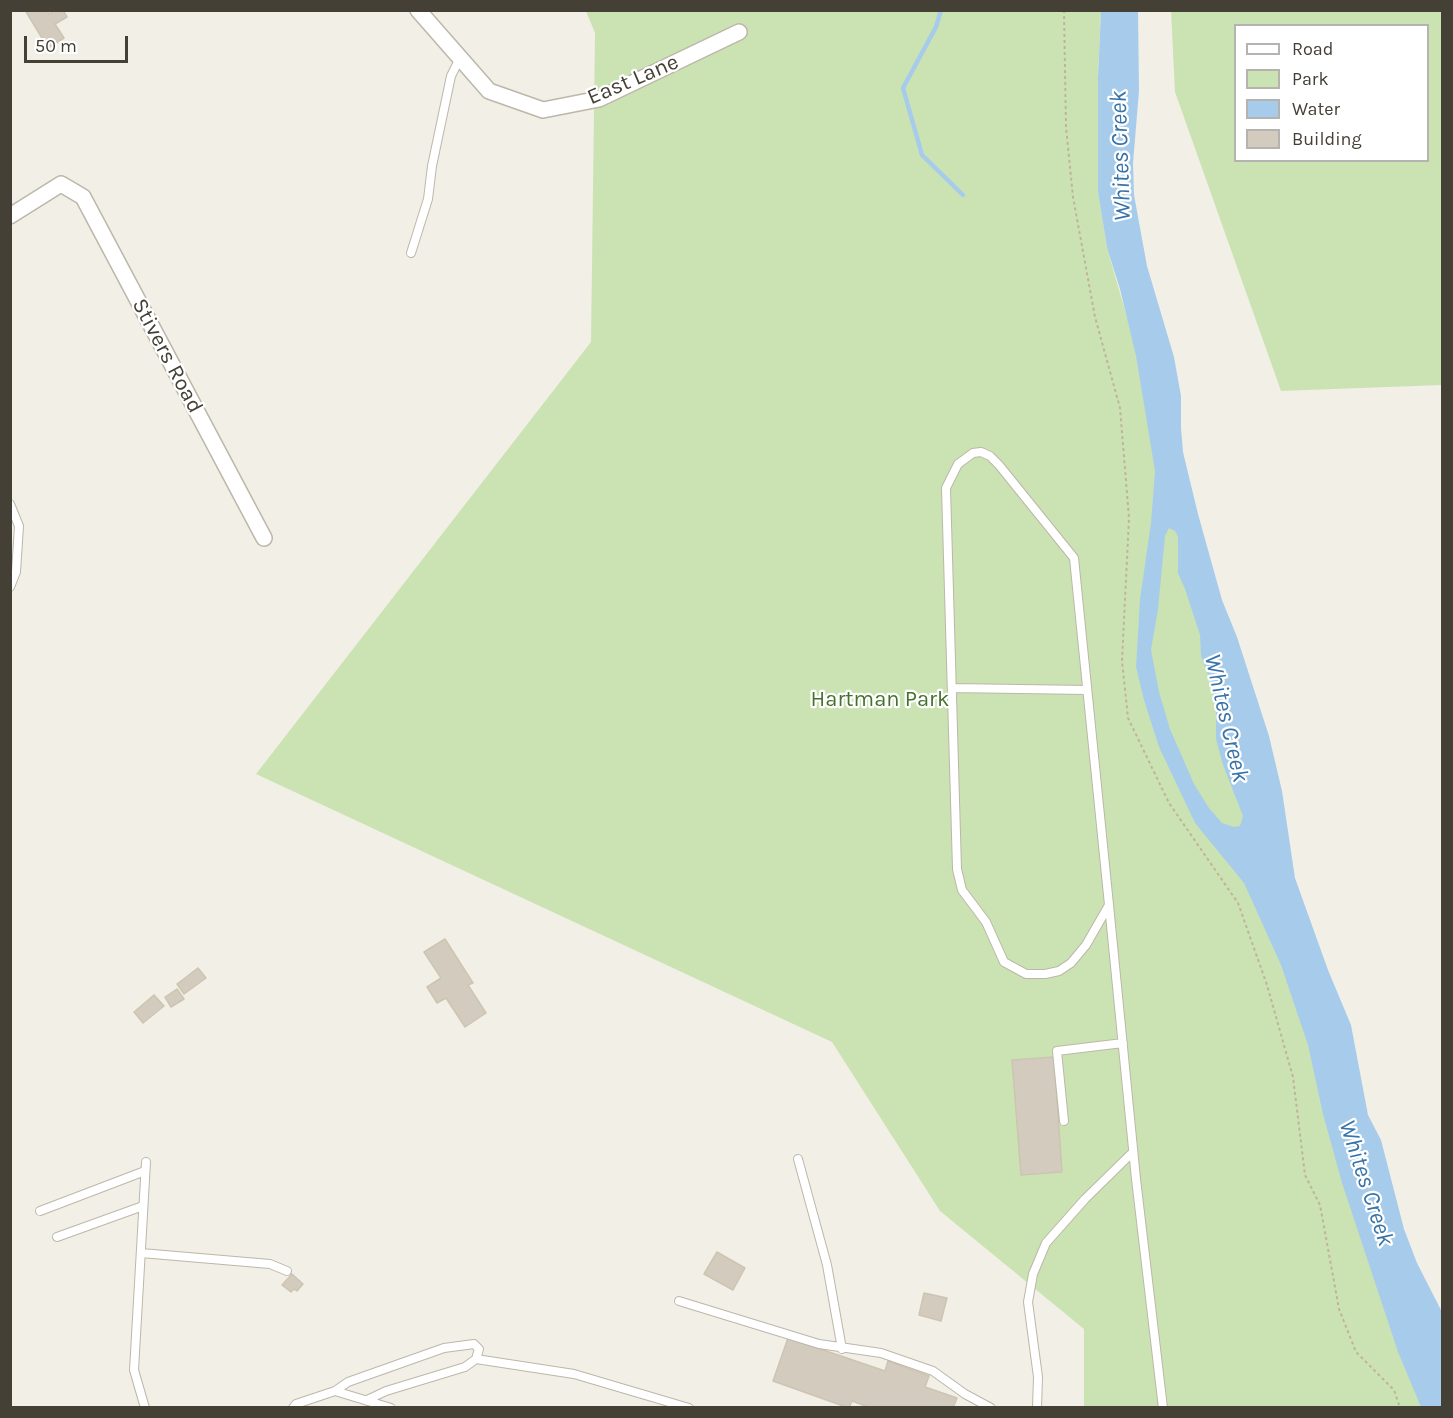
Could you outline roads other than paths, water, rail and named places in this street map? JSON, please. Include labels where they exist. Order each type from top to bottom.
[{"type":"street","points":[[423,12],[459,58]]},
{"type":"street","name":"East Lane","points":[[459,58],[489,91],[543,110],[599,99],[739,32]]},
{"type":"street","name":"Stivers Road","points":[[10,216],[61,184],[83,197],[264,538]]},
{"type":"lane","points":[[411,253],[428,199],[432,166],[451,76],[459,58]]},
{"type":"lane","points":[[1109,905],[1086,945],[1071,963],[1045,974],[1026,974],[1004,962],[986,922],[962,890],[957,869],[946,489],[958,464],[973,453],[981,452],[990,456],[999,465],[1044,524],[1074,558],[1123,1043],[1133,1152],[1163,1407]]},
{"type":"lane","points":[[10,504],[19,526],[16,572],[10,587]]},
{"type":"lane","points":[[952,688],[1087,690]]},
{"type":"lane","points":[[1064,1121],[1057,1051],[1123,1043]]},
{"type":"lane","points":[[1037,1407],[1038,1377],[1028,1302],[1033,1274],[1046,1243],[1085,1199],[1133,1152]]},
{"type":"lane","points":[[798,1159],[826,1265],[842,1349]]},
{"type":"lane","points":[[145,1407],[134,1370],[146,1162]]},
{"type":"lane","points":[[40,1211],[145,1171]]},
{"type":"lane","points":[[57,1237],[143,1206]]},
{"type":"lane","points":[[141,1253],[270,1264],[286,1271]]},
{"type":"lane","points":[[679,1301],[755,1326],[842,1349],[881,1353],[933,1371],[965,1394],[992,1407]]},
{"type":"lane","points":[[293,1407],[335,1390],[348,1382],[444,1348],[474,1344],[479,1349],[476,1359],[465,1367],[386,1391],[367,1400]]},
{"type":"lane","points":[[476,1359],[574,1374],[689,1407]]},
{"type":"lane","points":[[335,1390],[391,1407]]},
{"type":"water","name":"Whites Creek","points":[[1101,11],[1138,11],[1139,91],[1133,163],[1134,195],[1147,266],[1174,357],[1181,396],[1183,452],[1222,600],[1237,637],[1269,736],[1282,791],[1295,878],[1328,970],[1351,1025],[1368,1115],[1381,1140],[1404,1229],[1417,1263],[1442,1312],[1442,1407],[1421,1407],[1398,1352],[1342,1183],[1323,1114],[1308,1045],[1281,965],[1244,883],[1195,823],[1159,747],[1144,700],[1136,667],[1140,599],[1151,523],[1155,471],[1136,356],[1120,289],[1107,248],[1098,192],[1098,77]],"holes":[[[1169,528],[1175,531],[1178,537],[1178,573],[1200,635],[1201,656],[1210,680],[1216,710],[1216,739],[1223,765],[1243,816],[1240,826],[1234,827],[1222,823],[1209,808],[1194,784],[1170,729],[1159,692],[1151,650],[1158,609],[1165,536]]]},
{"type":"waterway","points":[[941,10],[936,27],[903,88],[922,155],[963,195]]},
{"type":"park label","name":"Hartman Park","points":[[880,700]]}]
